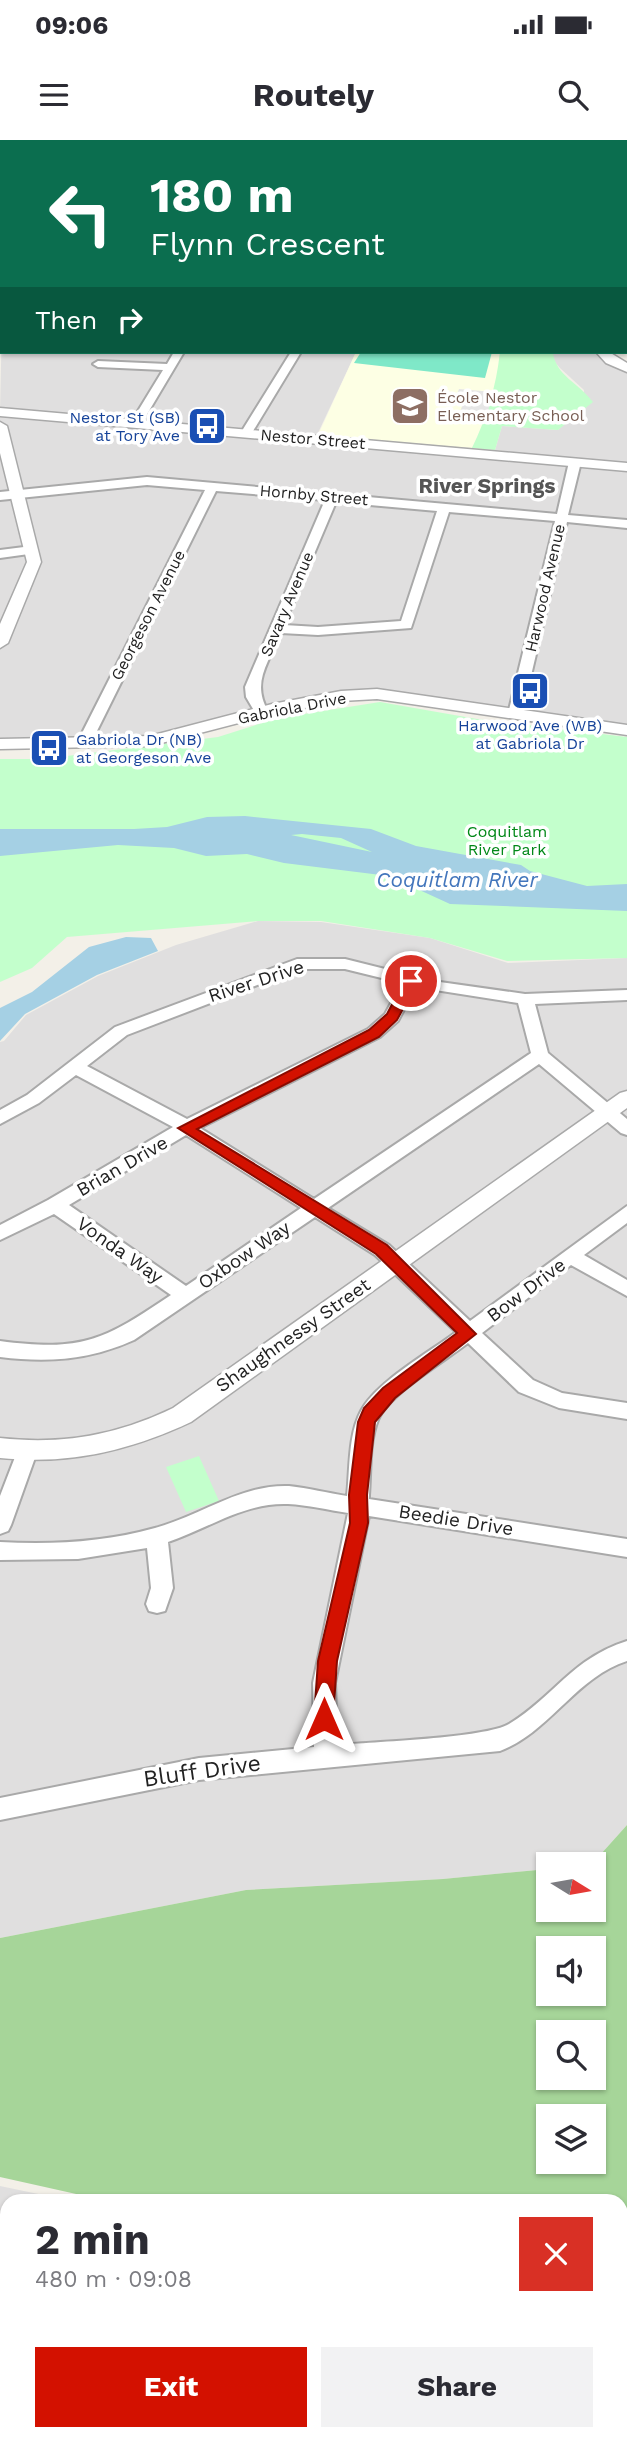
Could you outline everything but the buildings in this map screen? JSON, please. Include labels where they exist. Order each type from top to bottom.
[{"type":"street","points":[[136,424],[178,354]]},
{"type":"street","points":[[246,434],[295,354]]},
{"type":"street","points":[[605,354],[627,368]]},
{"type":"street","points":[[98,364],[170,367]]},
{"type":"street","name":"Nestor Street","points":[[0,412],[627,467]]},
{"type":"street","points":[[0,426],[32,550],[33,567],[0,643]]},
{"type":"street","name":"Harwood Avenue","points":[[515,714],[575,462]]},
{"type":"street","name":"Hornby Street","points":[[0,496],[147,481],[627,524]]},
{"type":"street","name":"Georgeson Avenue","points":[[84,743],[212,487]]},
{"type":"street","name":"Savary Avenue","points":[[261,711],[253,697],[252,687],[332,497]]},
{"type":"street","points":[[276,629],[318,631],[406,625],[445,506]]},
{"type":"street","points":[[0,554],[32,550]]},
{"type":"street","name":"Gabriola Drive","points":[[0,744],[131,743],[166,738],[261,711],[331,698],[377,694],[627,730]]},
{"type":"street","name":"River Drive","points":[[0,1118],[33,1099],[103,1042],[132,1026],[297,964],[345,964],[411,981],[525,999],[627,995]]},
{"type":"street","name":"Brian Drive","points":[[0,1233],[55,1205],[185,1128],[374,1033],[392,1017],[411,981]]},
{"type":"street","points":[[525,999],[540,1055],[627,1129]]},
{"type":"street","name":"Oxbow Way","points":[[0,1349],[70,1354],[98,1348],[135,1330],[540,1055]]},
{"type":"street","points":[[74,1066],[151,1105],[397,1262],[512,1376],[538,1392],[559,1400],[627,1411]]},
{"type":"street","name":"Shaughnessy Street","points":[[0,1448],[27,1452],[96,1447],[140,1436],[182,1415],[627,1098]]},
{"type":"street","name":"Vonda Way","points":[[55,1205],[185,1296]]},
{"type":"street","name":"Bow Drive","points":[[326,1756],[324,1683],[359,1523],[364,1432],[370,1413],[389,1393],[627,1213]]},
{"type":"street","points":[[571,1256],[627,1289]]},
{"type":"street","points":[[0,1525],[27,1452]]},
{"type":"street","name":"Beedie Drive","points":[[0,1550],[44,1553],[157,1537],[233,1504],[262,1496],[300,1496],[358,1504],[627,1548]]},
{"type":"street","points":[[157,1537],[162,1588],[157,1604]]},
{"type":"street","name":"Bluff Drive","points":[[0,1810],[199,1769],[500,1740],[524,1728],[601,1660],[627,1651]]},
{"type":"shaded area","points":[[1,354],[355,354],[317,435],[0,412]]},
{"type":"shaded area","name":"École Nestor Elementary School","points":[[355,354],[500,354],[497,381],[485,420],[472,448],[318,435]]},
{"type":"shaded area","points":[[553,354],[599,354],[610,365],[627,370],[627,464],[495,450],[502,426],[558,430],[583,407],[584,390],[553,360]]},
{"type":"shaded area","points":[[459,389],[494,392],[485,420],[457,420],[464,401],[455,400]]},
{"type":"shaded area","points":[[0,413],[627,467],[627,728],[391,691],[313,699],[161,737],[0,743]]},
{"type":"shaded area","points":[[258,921],[321,922],[430,938],[508,963],[627,958],[627,1825],[603,1852],[536,1852],[536,1870],[443,1879],[246,1890],[0,1938],[0,1042],[4,1041],[26,1015],[98,976],[176,945]]},
{"type":"shaded area","points":[[0,2186],[38,2194],[0,2194]]},
{"type":"green space","points":[[360,354],[491,354],[485,378],[354,363]]},
{"type":"green space","points":[[500,354],[554,354],[558,367],[593,402],[558,430],[502,426],[495,450],[472,448],[490,402]]},
{"type":"green space","name":"Coquitlam River Park","points":[[380,702],[477,719],[627,737],[627,958],[507,961],[430,938],[321,921],[258,921],[67,937],[32,968],[0,982],[0,759],[43,759],[218,737],[278,718]]},
{"type":"green space","points":[[199,1456],[219,1501],[186,1512],[166,1467]]},
{"type":"green space","points":[[627,1825],[627,2194],[76,2194],[0,2177],[0,1938],[246,1890],[443,1879],[536,1870],[536,1922],[606,1922],[606,1852],[603,1852]]},
{"type":"water","name":"Coquitlam River","points":[[245,816],[371,829],[416,846],[521,865],[530,871],[587,886],[627,884],[627,911],[450,904],[389,876],[284,863],[247,854],[206,856],[174,848],[118,845],[0,856],[0,829],[134,829],[167,827],[207,817]],"holes":[[[302,834],[341,838],[372,852],[291,835]]]},
{"type":"water","points":[[126,937],[151,938],[158,951],[97,975],[25,1014],[0,1041],[0,1008],[32,992],[89,947]]},
{"type":"place","name":"École Nestor Elementary School","points":[[410,406]]},
{"type":"place","name":"Nestor St (SB) at Tory Ave","points":[[207,426]]},
{"type":"place","name":"Harwood Ave (WB) at Gabriola Dr","points":[[530,691]]},
{"type":"place","name":"Gabriola Dr (NB) at Georgeson Ave","points":[[49,748]]},
{"type":"district","name":"River Springs","points":[[487,485]]},
{"type":"route","points":[[324,1719],[324,1683],[359,1523],[358,1495],[366,1422],[375,1406],[389,1393],[467,1334],[382,1250],[185,1128],[381,1029],[392,1017],[411,981]]}]
